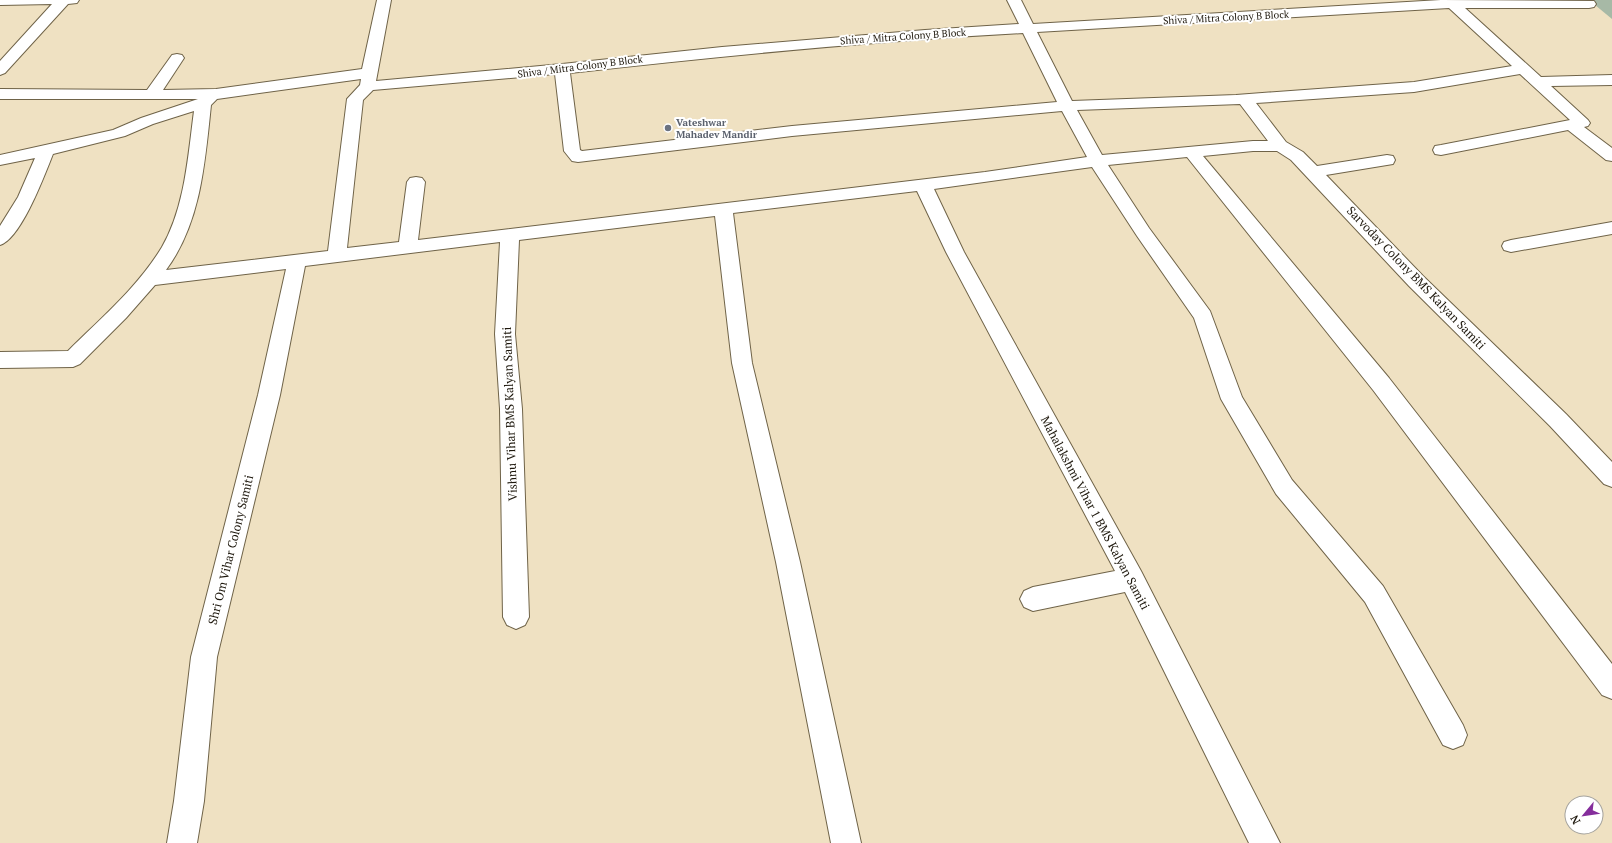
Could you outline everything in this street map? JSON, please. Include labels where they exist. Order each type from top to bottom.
[{"type":"street","points":[[0,70],[64,0]]},
{"type":"street","points":[[0,1],[72,0]]},
{"type":"street","points":[[337,256],[355,99],[369,80],[384,0]]},
{"type":"street","points":[[1014,0],[1067,106],[1097,161],[1143,232],[1203,316],[1232,399],[1284,487],[1374,594],[1453,736]]},
{"type":"street","points":[[1441,150],[1582,123],[1450,2]]},
{"type":"street","name":"Shiva / Mitra Colony B Block","points":[[209,98],[369,80],[562,70],[722,51],[917,34],[1296,14],[1450,2],[1589,4]]},
{"type":"street","points":[[152,95],[177,58]]},
{"type":"street","points":[[562,70],[572,151],[578,157],[792,131],[1067,106],[1244,99],[1414,87],[1524,69]]},
{"type":"street","points":[[1537,82],[1612,80]]},
{"type":"street","points":[[0,94],[152,95],[209,98]]},
{"type":"street","points":[[0,160],[119,133],[209,98]]},
{"type":"street","points":[[0,360],[73,359],[148,280],[162,262],[176,237],[195,167],[209,98]]},
{"type":"street","points":[[1244,99],[1280,146]]},
{"type":"street","points":[[1571,125],[1612,156]]},
{"type":"street","points":[[148,280],[1097,161],[1253,146],[1280,146]]},
{"type":"street","name":"Sarvoday Colony BMS Kalyan Samiti","points":[[1280,146],[1297,156],[1416,281],[1558,420],[1612,477]]},
{"type":"street","points":[[0,239],[13,224],[31,189],[46,150]]},
{"type":"street","points":[[1192,153],[1381,384],[1612,686]]},
{"type":"street","points":[[1313,172],[1387,160]]},
{"type":"street","points":[[408,248],[416,182]]},
{"type":"street","name":"Mahalakshmi Vihar 1 BMS Kalyan Samiti","points":[[923,184],[954,252],[1132,579],[1266,843]]},
{"type":"street","points":[[723,208],[742,363],[788,562],[846,843]]},
{"type":"street","points":[[1511,246],[1612,228]]},
{"type":"street","name":"Vishnu Vihar BMS Kalyan Samiti","points":[[510,235],[505,334],[511,409],[516,618]]},
{"type":"street","name":"Shri Om Vihar Colony Samiti","points":[[182,843],[189,801],[204,657],[270,395],[297,261]]},
{"type":"street","points":[[1033,600],[1132,579]]},
{"type":"green space","points":[[1589,0],[1612,0],[1612,19]]},
{"type":"place","name":"Vateshwar Mahadev Mandir","points":[[668,128]]}]
